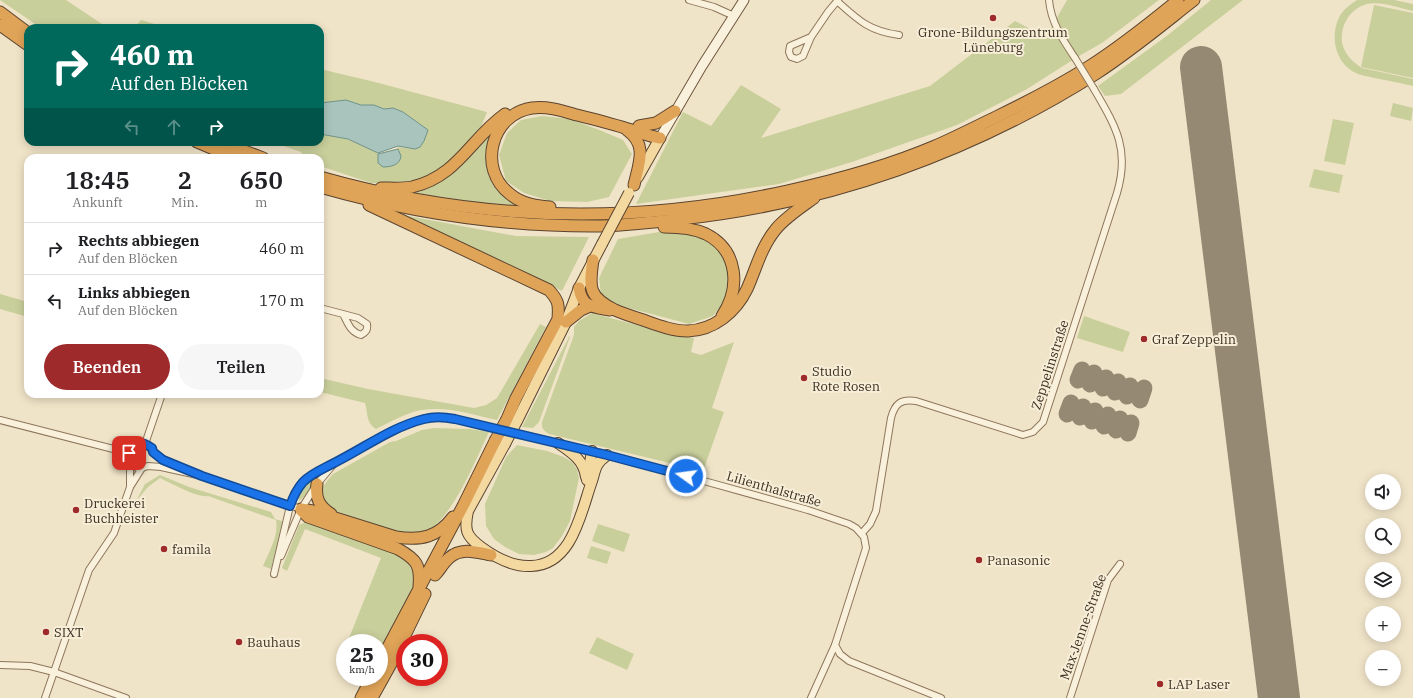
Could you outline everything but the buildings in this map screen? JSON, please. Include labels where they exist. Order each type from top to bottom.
[{"type":"highway","points":[[324,188],[487,210],[557,215],[603,214],[703,206],[767,196],[838,179],[879,167],[934,146],[1022,104],[1091,65],[1138,32],[1178,0]]},
{"type":"highway","points":[[324,179],[362,193],[417,210],[486,220],[599,226],[640,224],[733,212],[819,195],[875,178],[938,156],[1029,112],[1098,72],[1148,37],[1194,0]]},
{"type":"highway","points":[[0,12],[24,29]]},
{"type":"highway","points":[[0,25],[24,42]]},
{"type":"highway","points":[[362,193],[410,187],[436,178],[454,166],[503,115],[513,109],[526,105],[542,103],[555,105],[639,126],[660,138]]},
{"type":"highway","points":[[603,214],[536,206],[509,194],[496,177],[491,156],[493,144],[499,130],[508,119],[523,110],[542,107],[623,127],[660,138]]},
{"type":"highway","points":[[639,126],[656,123],[676,109]]},
{"type":"highway","points":[[623,127],[636,138],[641,149],[632,189]]},
{"type":"highway","points":[[206,146],[226,154]]},
{"type":"highway","points":[[232,146],[252,154]]},
{"type":"highway","points":[[362,193],[369,205],[549,290],[556,297],[559,304],[562,321]]},
{"type":"highway","points":[[579,288],[582,300],[590,306],[619,312],[663,327],[687,331],[718,322],[727,316],[742,299],[761,253],[776,229],[798,209],[819,195]]},
{"type":"highway","points":[[640,224],[647,226],[696,230],[710,236],[721,245],[732,261],[734,280],[731,298],[724,314],[718,322]]},
{"type":"highway","points":[[593,260],[591,289],[594,295],[604,304],[619,312]]},
{"type":"highway","points":[[388,648],[465,509],[512,420],[516,398],[562,321],[590,306]]},
{"type":"highway","points":[[317,484],[316,491],[319,502],[322,507],[334,518]]},
{"type":"highway","points":[[295,508],[313,511],[396,537],[408,539],[419,539],[440,531],[465,509]]},
{"type":"highway","points":[[295,508],[308,517],[411,556],[417,564],[420,572],[418,593]]},
{"type":"highway","points":[[372,698],[393,660],[465,509]]},
{"type":"highway","points":[[434,575],[439,572],[448,559],[454,554],[470,550],[491,554]]},
{"type":"highway","points":[[361,698],[367,686]]},
{"type":"main road","points":[[562,321],[593,260],[676,109],[744,0]]},
{"type":"main road","points":[[558,443],[574,454],[581,462],[586,471],[587,481]]},
{"type":"main road","points":[[584,505],[592,451]]},
{"type":"main road","points":[[465,509],[466,524],[469,536],[491,554],[509,563],[523,567],[538,566],[548,562],[558,555],[569,544],[577,528],[598,464],[607,455]]},
{"type":"street","points":[[689,0],[714,7],[734,16]]},
{"type":"street","name":"Zeppelinstraße","points":[[862,533],[870,524],[876,510],[891,418],[896,406],[900,403],[906,401],[916,401],[1023,435],[1033,432],[1043,422],[1122,174],[1122,155],[1119,138],[1113,122],[1057,29],[1052,16],[1049,0]]},
{"type":"street","points":[[811,37],[837,1],[861,22],[874,30],[886,34],[899,35]]},
{"type":"street","points":[[324,309],[343,314]]},
{"type":"street","points":[[145,444],[161,398]]},
{"type":"street","name":"Lilienthalstraße","points":[[295,508],[294,494],[303,482],[314,473],[411,423],[425,418],[440,417],[455,419],[592,451],[686,476],[808,510],[849,524],[862,533]]},
{"type":"street","points":[[0,420],[129,453]]},
{"type":"street","points":[[130,487],[129,453],[133,446],[141,443],[152,448],[153,452],[163,460],[202,476],[295,508]]},
{"type":"street","points":[[45,698],[89,570],[114,533],[130,487],[145,467],[153,460],[153,452]]},
{"type":"street","points":[[130,462],[133,466],[161,467],[202,476]]},
{"type":"street","name":"Lilienthalstraße","points":[[295,508],[334,463]]},
{"type":"street","points":[[295,508],[274,574],[295,508]]},
{"type":"street","points":[[811,698],[835,645],[865,555],[866,542],[862,533]]},
{"type":"street","name":"Max-Jenne-Straße","points":[[1070,698],[1108,580],[1120,564]]},
{"type":"street","points":[[835,645],[840,654],[849,661],[942,698]]},
{"type":"street","points":[[0,665],[30,666],[54,672],[126,698]]},
{"type":"green space","points":[[0,0],[66,0],[102,24],[35,24]]},
{"type":"green space","points":[[1067,0],[1159,0],[1102,43],[1027,89],[957,125],[852,162],[779,184],[636,204],[683,112],[711,126],[741,85],[781,109],[761,138],[930,86],[1015,21],[1046,37]]},
{"type":"green space","points":[[1211,0],[1243,0],[1121,94],[1105,96],[1098,86],[1168,35]]},
{"type":"green space","points":[[1357,0],[1394,0],[1413,4],[1413,11],[1378,3],[1367,4],[1360,7],[1349,16],[1345,23],[1342,37],[1345,51],[1353,61],[1362,68],[1413,79],[1413,86],[1360,75],[1349,68],[1338,55],[1335,38],[1337,22],[1346,8]]},
{"type":"green space","points":[[1374,5],[1413,13],[1413,78],[1361,67]]},
{"type":"green space","points":[[141,20],[154,24],[138,24]]},
{"type":"green space","points":[[324,70],[487,112],[481,127],[464,148],[435,174],[409,184],[371,183],[324,167],[324,154],[302,154],[301,152],[284,146],[324,146],[324,135],[348,139],[378,153],[378,163],[390,167],[400,159],[400,154],[397,147],[415,149],[428,130],[403,112],[393,108],[384,109],[374,105],[361,105],[346,100],[324,103]]},
{"type":"green space","points":[[1393,103],[1413,108],[1411,121],[1390,116]]},
{"type":"green space","points":[[542,116],[570,119],[623,140],[632,154],[609,197],[587,202],[550,201],[524,193],[506,181],[499,155],[507,133],[521,120]]},
{"type":"green space","points":[[1333,119],[1354,123],[1345,165],[1324,161]]},
{"type":"green space","points":[[490,132],[486,157],[488,173],[491,181],[502,194],[521,206],[483,203],[406,192],[438,183],[457,170]]},
{"type":"green space","points":[[1314,169],[1343,175],[1339,193],[1309,187]]},
{"type":"green space","points":[[403,215],[516,236],[589,237],[562,291]]},
{"type":"green space","points":[[659,232],[694,235],[711,243],[722,254],[730,271],[728,289],[723,303],[713,316],[689,324],[621,306],[601,295],[599,278],[618,239]]},
{"type":"green space","points":[[0,294],[24,301],[24,316],[0,309]]},
{"type":"green space","points":[[592,313],[674,335],[694,338],[691,352],[701,355],[734,342],[712,408],[724,412],[703,471],[549,434],[543,429],[542,422],[574,335],[574,327],[579,321]]},
{"type":"green space","points":[[1084,316],[1130,332],[1123,352],[1077,338]]},
{"type":"green space","points":[[540,324],[546,327],[497,420],[444,409],[434,409],[413,412],[376,429],[370,424],[365,403],[324,393],[324,379],[368,389],[474,408],[486,405],[497,398]]},
{"type":"green space","points":[[569,336],[570,337],[539,422],[533,428],[522,427]]},
{"type":"green space","points":[[434,428],[470,429],[489,432],[469,475],[451,507],[429,530],[418,534],[409,534],[386,530],[330,509],[323,500],[323,487],[333,474],[390,442],[422,430]]},
{"type":"green space","points":[[517,445],[547,451],[564,457],[572,462],[577,469],[579,478],[570,521],[562,536],[553,548],[546,552],[534,555],[519,554],[505,547],[494,539],[486,526],[485,504],[506,457]]},
{"type":"green space","points":[[328,468],[309,492],[299,501],[299,496],[304,486]]},
{"type":"green space","points":[[160,475],[189,487],[271,512],[275,519],[285,522],[271,569],[263,566],[275,537],[277,526],[276,520],[208,496],[191,493],[160,478],[148,487],[136,501],[145,484]]},
{"type":"green space","points":[[306,522],[317,523],[393,553],[409,564],[417,581],[388,636],[388,634],[351,634],[381,558],[305,529],[287,571],[282,568],[299,525]]},
{"type":"green space","points":[[598,524],[630,534],[624,552],[592,541]]},
{"type":"green space","points":[[591,546],[611,552],[607,564],[587,558]]},
{"type":"green space","points":[[597,637],[634,654],[627,670],[589,653]]},
{"type":"water","points":[[346,100],[361,105],[374,105],[384,109],[393,108],[403,112],[428,130],[420,147],[415,149],[398,146],[378,153],[348,139],[324,135],[324,103]]},
{"type":"water","points":[[398,149],[401,156],[399,162],[392,166],[383,167],[378,163],[378,154]]},
{"type":"taxiway","points":[[1078,380],[1082,370]]},
{"type":"taxiway","points":[[1090,384],[1094,373]]},
{"type":"taxiway","points":[[1103,388],[1106,378]]},
{"type":"taxiway","points":[[1115,392],[1118,382]]},
{"type":"taxiway","points":[[1127,396],[1130,386]]},
{"type":"taxiway","points":[[1140,400],[1144,388]]},
{"type":"taxiway","points":[[1067,414],[1071,403]]},
{"type":"taxiway","points":[[1080,417],[1083,407]]},
{"type":"taxiway","points":[[1092,421],[1095,411]]},
{"type":"taxiway","points":[[1104,426],[1108,415]]},
{"type":"taxiway","points":[[1116,430],[1120,419]]},
{"type":"taxiway","points":[[1128,433],[1131,423]]},
{"type":"runway","points":[[1201,67],[1279,698]]},
{"type":"place","name":"Grone-Bildungszentrum Lüneburg","points":[[993,18]]},
{"type":"place","name":"Graf Zeppelin","points":[[1144,339]]},
{"type":"place","name":"Studio Rote Rosen","points":[[804,378]]},
{"type":"place","name":"Druckerei Buchheister","points":[[76,510]]},
{"type":"place","name":"famila","points":[[164,549]]},
{"type":"place","name":"Panasonic","points":[[979,560]]},
{"type":"place","name":"SIXT","points":[[46,632]]},
{"type":"place","name":"Bauhaus","points":[[239,642]]},
{"type":"place","name":"LAP Laser","points":[[1160,684]]},
{"type":"route","points":[[129,453],[133,446],[141,443],[145,444],[152,448],[153,452],[163,460],[202,476],[290,506],[294,494],[303,482],[314,473],[390,432],[425,418],[440,417],[455,419],[558,443],[686,476]]}]
